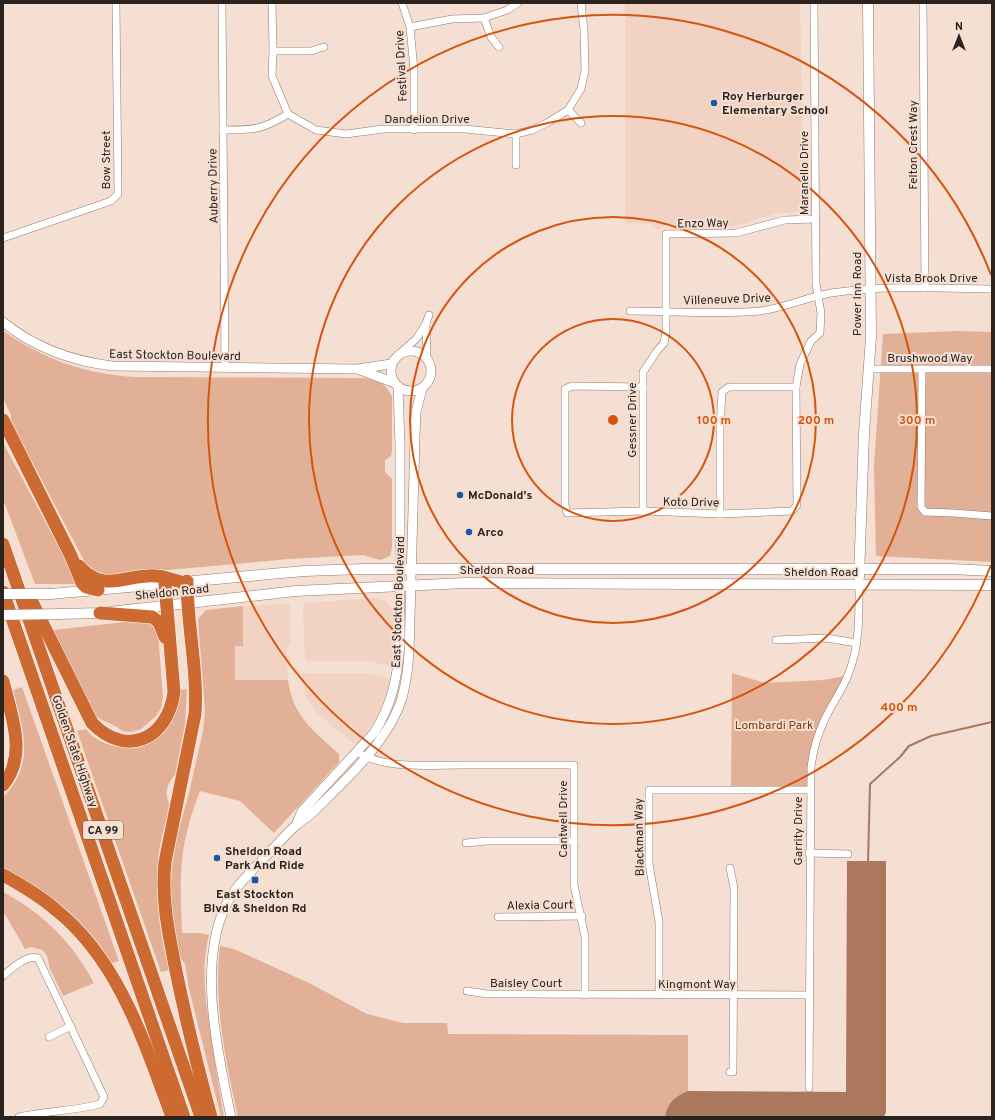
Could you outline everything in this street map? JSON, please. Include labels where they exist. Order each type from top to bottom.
[{"type":"highway","points":[[3,420],[71,556],[82,583],[98,590]]},
{"type":"highway","points":[[3,543],[92,723],[108,736],[127,741],[138,740],[156,732],[169,714],[173,703],[174,692],[165,584]]},
{"type":"highway","name":"Golden State Highway","points":[[3,543],[201,1117]]},
{"type":"highway","points":[[71,556],[90,578],[95,580],[112,581],[156,576],[184,582],[195,697],[195,714],[165,862],[163,886],[168,929],[189,1033],[211,1117]]},
{"type":"highway","name":"Golden State Highway","points":[[3,593],[184,1117]]},
{"type":"highway","points":[[100,613],[152,617],[159,622],[170,650]]},
{"type":"highway","points":[[3,681],[17,738],[17,750],[11,774],[3,786]]},
{"type":"highway","points":[[3,875],[57,910],[84,937],[102,960],[124,996],[172,1117]]},
{"type":"main road","name":"Power Inn Road","points":[[859,585],[864,433],[869,369],[871,289],[868,3]]},
{"type":"main road","name":"Sheldon Road","points":[[3,593],[51,594],[304,571],[399,569],[952,569],[992,571]]},
{"type":"main road","name":"Sheldon Road","points":[[3,615],[100,613],[296,591],[465,583],[992,585]]},
{"type":"street","name":"Bow Street","points":[[3,238],[111,200],[118,194],[116,3]]},
{"type":"street","name":"Auberry Drive","points":[[222,3],[225,368]]},
{"type":"street","points":[[223,130],[255,130],[270,125],[288,114],[272,76],[272,3]]},
{"type":"street","name":"Festival Drive","points":[[402,3],[410,27],[414,70],[414,130]]},
{"type":"street","points":[[410,27],[452,19],[484,18],[507,10],[518,3]]},
{"type":"street","name":"Dandelion Drive","points":[[288,114],[316,130],[346,134],[382,129],[464,129],[516,134],[532,130],[547,124],[568,110],[581,89],[585,70],[584,30],[581,3]]},
{"type":"street","name":"Maranello Drive","points":[[814,3],[816,284],[818,296]]},
{"type":"street","name":"Felton Crest Way","points":[[923,3],[925,288]]},
{"type":"street","points":[[484,18],[491,36],[499,47]]},
{"type":"street","points":[[273,51],[311,51],[324,47]]},
{"type":"street","points":[[568,110],[581,124]]},
{"type":"street","points":[[516,134],[516,165]]},
{"type":"street","name":"Enzo Way","points":[[667,311],[666,234],[736,233],[785,220],[816,218]]},
{"type":"street","name":"Vista Brook Drive","points":[[871,289],[992,289]]},
{"type":"street","name":"Villeneuve Drive","points":[[630,311],[762,310],[779,308],[818,296],[871,289]]},
{"type":"street","name":"Koto Drive","points":[[643,387],[572,386],[566,389],[565,505],[567,513],[643,511],[720,514],[792,511],[797,504],[796,387],[800,364],[811,341],[820,333],[821,313],[818,296]]},
{"type":"street","name":"Gessner Drive","points":[[643,511],[643,372],[664,343],[667,311]]},
{"type":"street","points":[[426,324],[416,339],[399,354],[391,364],[391,377],[396,385],[412,392],[422,389],[428,381],[431,372],[427,359],[426,324],[428,315]]},
{"type":"street","name":"East Stockton Boulevard","points":[[3,322],[23,337],[43,348],[90,364],[142,368],[358,369],[391,364]]},
{"type":"street","points":[[399,354],[411,351],[423,355],[427,359]]},
{"type":"street","name":"East Stockton Boulevard","points":[[297,823],[302,811],[367,742],[382,721],[398,673],[400,642],[400,446],[396,385],[358,369]]},
{"type":"street","name":"Brushwood Way","points":[[869,369],[992,369]]},
{"type":"street","points":[[922,369],[921,507],[925,512],[954,512],[992,516]]},
{"type":"street","points":[[720,514],[720,429],[722,392],[730,387],[796,387]]},
{"type":"street","name":"East Stockton Boulevard","points":[[231,1117],[220,1060],[211,994],[210,971],[215,935],[227,904],[237,889],[297,823],[310,815],[366,758],[381,740],[394,717],[402,698],[409,653],[416,412],[422,389]]},
{"type":"street","points":[[400,446],[405,448],[408,453],[408,500],[413,517]]},
{"type":"street","name":"Garrity Drive","points":[[809,1088],[809,853],[811,768],[818,736],[849,674],[857,643],[859,624],[859,585]]},
{"type":"street","points":[[776,640],[826,638],[857,643]]},
{"type":"street","name":"Cantwell Drive","points":[[357,752],[366,758],[415,764],[574,765],[574,885],[582,916],[585,937],[585,995]]},
{"type":"street","name":"Blackman Way","points":[[659,995],[659,918],[652,888],[649,864],[649,790],[810,790]]},
{"type":"street","points":[[466,843],[487,841],[574,841]]},
{"type":"street","points":[[809,853],[848,854]]},
{"type":"street","points":[[730,868],[734,888],[734,1072],[730,1072]]},
{"type":"street","name":"Alexia Court","points":[[498,917],[582,916]]},
{"type":"street","points":[[3,976],[19,963],[33,957],[38,958],[104,1097],[100,1104],[83,1109],[19,1117]]},
{"type":"street","name":"Baisley Court","points":[[467,991],[487,994],[585,995]]},
{"type":"street","name":"Kingmont Way","points":[[585,995],[809,995]]},
{"type":"street","points":[[49,1037],[71,1026]]},
{"type":"shaded area","name":"Roy Herburger Elementary School","points":[[625,3],[800,3],[804,203],[802,209],[796,212],[776,213],[740,225],[726,227],[679,227],[672,224],[666,225],[658,230],[652,224],[625,223]]},
{"type":"shaded area","points":[[376,598],[385,601],[393,610],[393,664],[390,666],[367,661],[308,661],[305,659],[303,606],[305,603]]},
{"type":"shaded area","points":[[288,604],[290,606],[291,642],[287,647],[287,655],[291,657],[290,665],[287,667],[288,680],[235,680],[235,646],[243,646],[243,606]]},
{"type":"shaded area","points":[[302,673],[362,673],[388,678],[390,682],[379,713],[359,743],[353,743],[317,713],[305,694]]},
{"type":"shaded area","points":[[847,861],[886,861],[886,1112],[884,1117],[665,1117],[668,1107],[672,1101],[679,1095],[688,1091],[846,1092]]},
{"type":"green space","points":[[3,331],[34,350],[65,363],[115,375],[134,377],[361,378],[371,379],[384,385],[392,397],[392,451],[391,456],[385,460],[385,472],[392,479],[392,548],[390,556],[380,560],[363,555],[289,559],[103,576],[88,568],[11,422],[11,415],[3,398]]},
{"type":"green space","points":[[959,331],[992,332],[992,562],[876,556],[874,467],[883,334]]},
{"type":"green space","points":[[3,443],[78,582],[76,584],[35,584],[3,499]]},
{"type":"green space","points":[[243,606],[243,646],[235,646],[235,680],[288,680],[294,704],[299,713],[313,730],[339,754],[339,762],[274,833],[240,801],[200,791],[193,811],[182,857],[182,933],[200,933],[209,935],[204,970],[205,994],[224,1117],[221,1117],[189,989],[185,964],[178,954],[170,895],[172,866],[177,836],[189,793],[203,731],[205,710],[198,619],[206,610]]},
{"type":"green space","points":[[143,620],[155,626],[158,633],[163,697],[161,708],[156,716],[141,729],[131,732],[122,731],[96,717],[53,630]]},
{"type":"green space","name":"Lombardi Park","points":[[732,673],[765,683],[823,680],[845,676],[809,758],[807,778],[810,790],[731,790]]},
{"type":"green space","points":[[22,687],[119,961],[109,964],[3,870],[3,797],[13,785],[20,772],[24,746],[23,732],[13,690]]},
{"type":"green space","points":[[187,689],[185,724],[175,775],[167,788],[169,807],[159,851],[157,881],[158,911],[169,970],[161,972],[77,731],[86,729],[95,738],[115,746],[128,747],[141,745],[152,741],[169,726],[178,703],[179,690]]},
{"type":"green space","points":[[3,892],[32,910],[56,930],[76,954],[94,983],[63,996],[50,969],[47,956],[43,950],[31,947],[25,949],[5,914],[3,916]]},
{"type":"green space","points":[[220,946],[234,949],[311,984],[367,1014],[403,1023],[447,1023],[448,1034],[688,1035],[688,1091],[679,1095],[672,1101],[668,1107],[665,1117],[238,1117],[225,1053],[219,1010],[218,967]]},
{"type":"waterway","points":[[868,863],[870,784],[900,757],[909,746],[931,736],[992,722]]},
{"type":"place","name":"Roy Herburger Elementary School","points":[[714,103]]},
{"type":"place","name":"McDonald's","points":[[460,495]]},
{"type":"place","name":"Arco","points":[[469,532]]},
{"type":"place","name":"Sheldon Road Park And Ride","points":[[217,858]]},
{"type":"place","name":"East Stockton Blvd & Sheldon Rd","points":[[255,880]]}]
